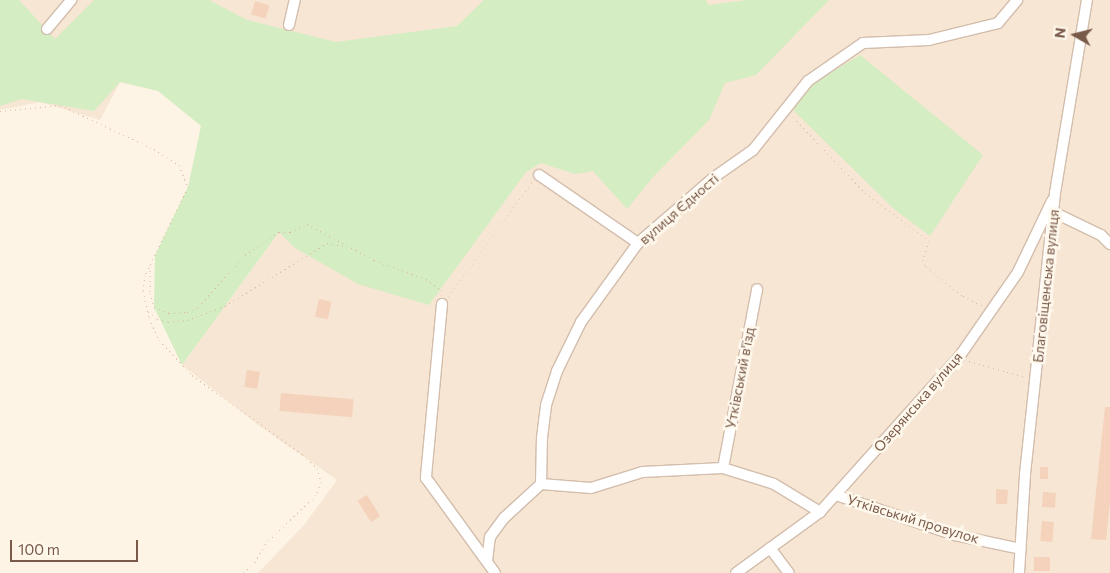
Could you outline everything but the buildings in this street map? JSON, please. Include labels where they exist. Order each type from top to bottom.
[{"type":"street","points":[[47,29],[71,0]]},
{"type":"street","points":[[289,25],[295,0]]},
{"type":"street","name":"вулиця Єдності","points":[[541,484],[542,438],[546,405],[558,371],[581,322],[638,243],[714,178],[753,150],[808,81],[863,43],[928,40],[998,23],[1017,0]]},
{"type":"street","name":"Благовіщенська вулиця","points":[[1019,573],[1035,381],[1053,212],[1087,0]]},
{"type":"street","points":[[539,175],[638,243]]},
{"type":"street","name":"Озерянська вулиця","points":[[736,573],[820,512],[958,357],[1018,272],[1056,193]]},
{"type":"street","points":[[1053,212],[1101,235],[1110,244]]},
{"type":"street","name":"Утківський в'їзд","points":[[723,468],[757,289]]},
{"type":"street","points":[[442,304],[426,478],[495,573]]},
{"type":"street","points":[[487,561],[490,537],[504,518],[541,484],[591,488],[642,472],[723,468],[774,484],[820,512]]},
{"type":"street","name":"Утківський провулок","points":[[836,494],[955,535],[1021,549]]},
{"type":"street","points":[[770,548],[789,573]]},
{"type":"path","points":[[0,111],[60,106],[154,150],[179,165],[188,187],[150,264],[142,292],[147,311],[159,340],[192,375],[318,468],[321,482],[316,495],[265,544],[255,562],[242,573]]},
{"type":"path","points":[[785,109],[865,193],[930,241],[923,260],[926,267],[963,296],[992,309]]},
{"type":"path","points":[[442,304],[539,175]]},
{"type":"path","points":[[150,264],[150,293],[154,306],[168,314],[188,312],[198,307],[245,255],[279,232],[307,224],[346,247],[426,279],[442,290],[442,304]]},
{"type":"path","points":[[147,311],[157,319],[187,320],[225,306],[327,243],[346,247]]},
{"type":"path","points":[[958,357],[1035,381]]},
{"type":"shaded area","points":[[0,0],[1110,0],[1110,573],[258,573],[304,525],[337,480],[257,424],[182,365],[279,232],[198,160],[204,101],[120,82],[100,120],[40,102],[0,110]]},
{"type":"green space","points":[[0,0],[19,0],[55,39],[94,0],[209,0],[247,20],[336,42],[457,26],[484,0],[706,0],[709,5],[747,0],[829,0],[756,75],[725,83],[709,120],[653,177],[627,209],[593,171],[575,174],[541,163],[526,172],[429,305],[358,284],[295,248],[279,232],[182,365],[154,307],[155,255],[188,187],[201,126],[158,91],[120,82],[94,111],[21,99],[0,106]]},
{"type":"green space","points":[[860,55],[983,155],[930,236],[894,209],[792,109],[814,83]]}]
